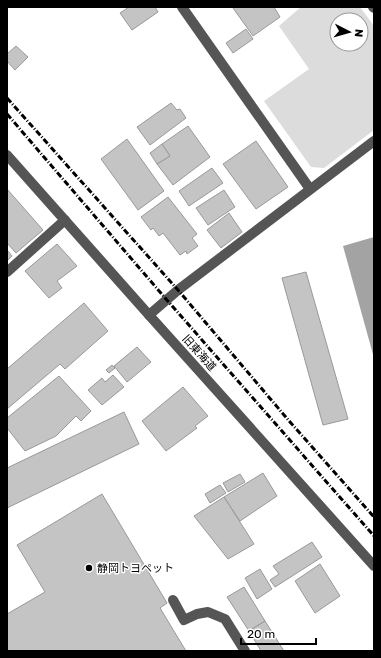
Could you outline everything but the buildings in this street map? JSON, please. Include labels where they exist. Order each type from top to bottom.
[{"type":"street","points":[[182,7],[310,189]]},
{"type":"street","points":[[149,315],[178,290],[374,141]]},
{"type":"street","name":"旧東海道","points":[[7,155],[374,566]]},
{"type":"street","points":[[7,272],[66,220]]},
{"type":"street","points":[[173,600],[184,620],[197,614],[208,612],[225,619],[245,651]]},
{"type":"shaded area","points":[[301,7],[360,7],[364,12],[329,12],[329,52],[369,52],[369,19],[374,26],[374,130],[324,168],[311,167],[264,101],[309,69],[279,26]]},
{"type":"shaded area","points":[[374,237],[374,358],[343,246]]},
{"type":"railway","points":[[7,98],[178,290],[290,422],[374,517]]},
{"type":"railway","points":[[7,114],[166,299],[374,536]]},
{"type":"place","name":"静岡トヨペット","points":[[89,568]]}]
